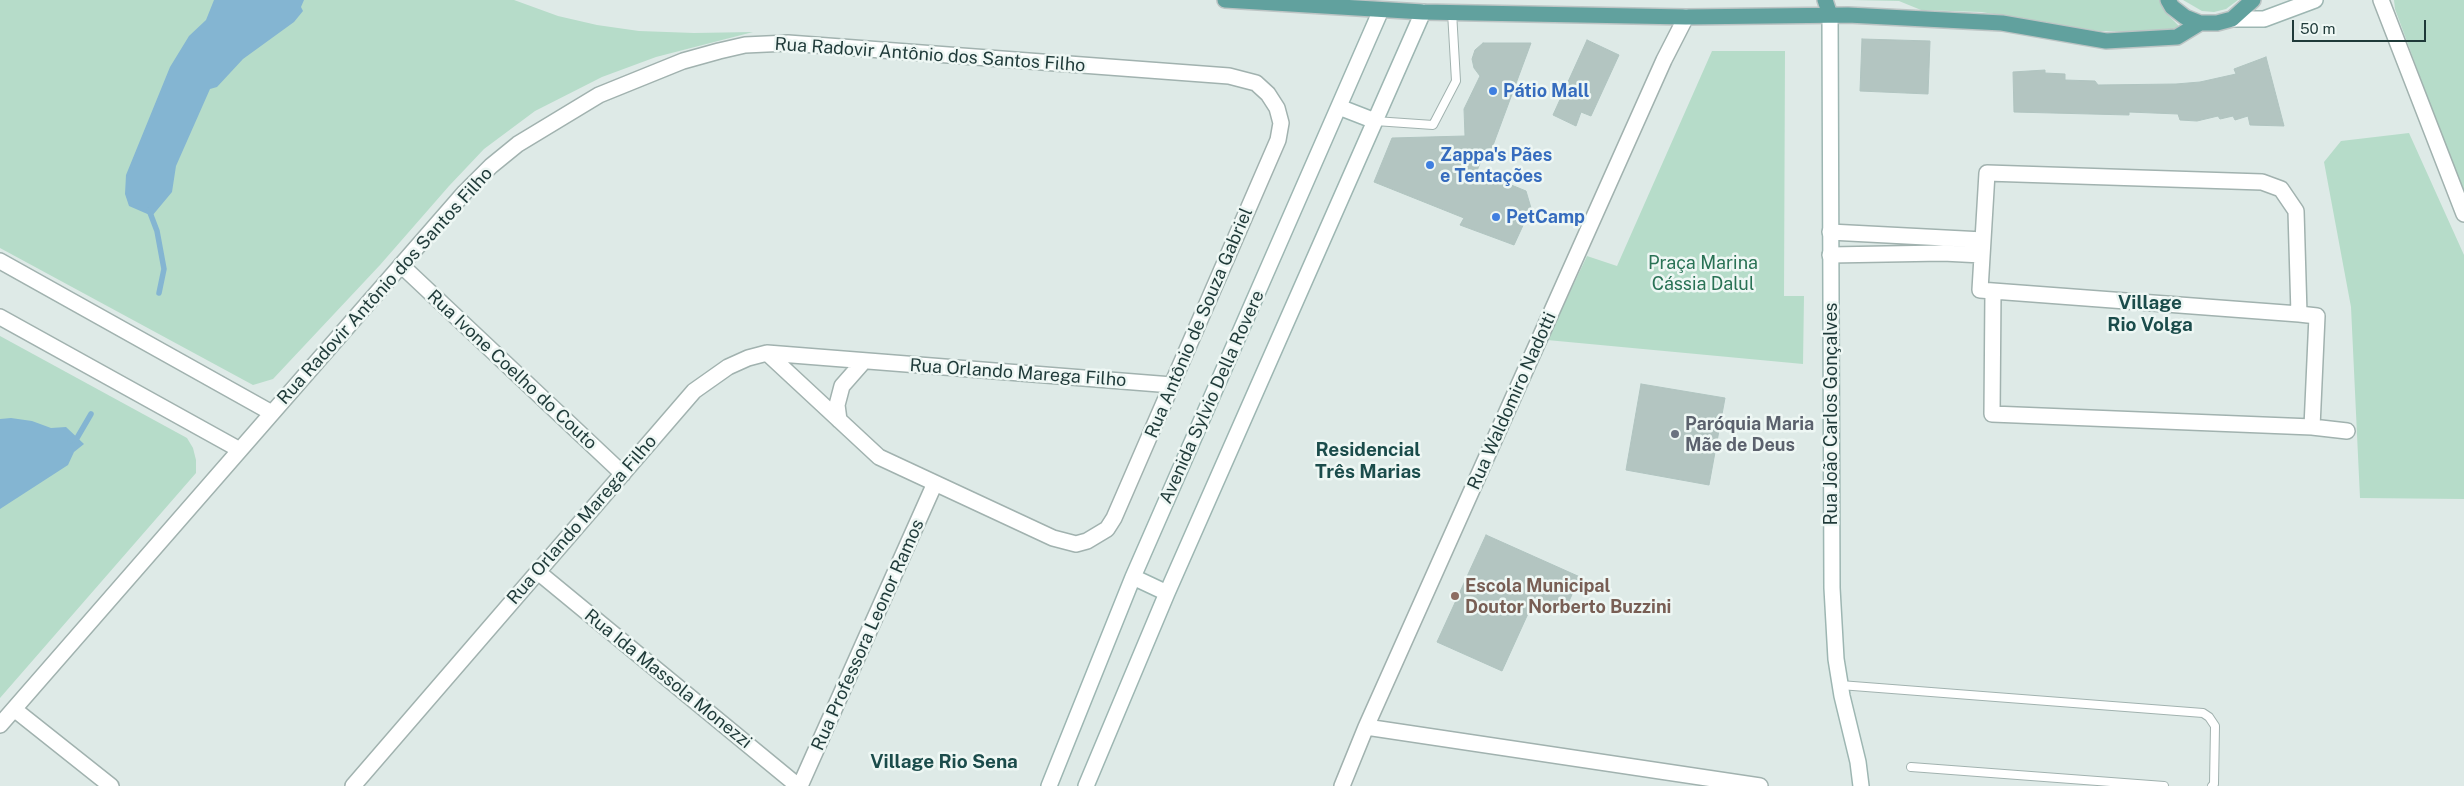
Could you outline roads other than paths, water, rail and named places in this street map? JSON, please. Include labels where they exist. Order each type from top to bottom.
[{"type":"main road","points":[[1225,0],[1423,12],[1450,8],[1686,17],[1848,15],[2002,23],[2106,41],[2177,38],[2200,23]]},
{"type":"main road","points":[[1825,0],[1830,15]]},
{"type":"main road","points":[[2168,0],[2172,7],[2185,17],[2200,23],[2216,23],[2232,19],[2252,2]]},
{"type":"street","points":[[2232,19],[2264,19],[2315,0]]},
{"type":"street","points":[[2381,0],[2464,214]]},
{"type":"street","points":[[2252,2],[2264,19]]},
{"type":"street","name":"Avenida Sylvio Della Rovere","points":[[1049,786],[1133,578],[1381,10]]},
{"type":"street","points":[[1086,786],[1167,593],[1423,12]]},
{"type":"street","name":"Rua João Carlos Gonçalves","points":[[1830,15],[1832,588],[1840,685],[1858,762],[1861,786]]},
{"type":"street","points":[[1831,40],[1848,15]]},
{"type":"street","name":"Rua Waldomiro Nadotti","points":[[1342,786],[1366,727],[1664,60],[1686,17]]},
{"type":"street","name":"Rua Radovir Antônio dos Santos Filho","points":[[0,725],[465,192],[491,166],[518,144],[562,115],[599,95],[636,78],[683,61],[744,45],[818,44],[1228,76],[1256,83],[1268,94]]},
{"type":"street","name":"Rua Antônio de Souza Gabriel","points":[[936,483],[1054,538],[1076,544],[1088,541],[1107,528],[1114,518],[1278,140],[1281,124],[1277,108],[1268,94]]},
{"type":"street","points":[[1339,107],[1375,122]]},
{"type":"street","points":[[2299,314],[2296,211],[2281,189],[2262,182],[1987,173],[1980,290],[2317,316],[2312,427]]},
{"type":"street","points":[[1830,232],[1983,240]]},
{"type":"street","points":[[1830,255],[1943,253],[1982,255]]},
{"type":"street","points":[[0,261],[272,413]]},
{"type":"street","name":"Rua Ivone Coelho do Couto","points":[[401,265],[623,474]]},
{"type":"street","points":[[1993,291],[1992,414],[2312,427],[2347,431]]},
{"type":"street","points":[[0,317],[240,450]]},
{"type":"street","points":[[767,353],[879,457],[936,483]]},
{"type":"street","name":"Rua Orlando Marega Filho","points":[[353,786],[694,391],[728,366],[767,353],[1172,385]]},
{"type":"street","points":[[839,420],[837,405],[842,386],[864,361]]},
{"type":"street","name":"Rua Professora Leonor Ramos","points":[[799,786],[936,483]]},
{"type":"street","name":"Rua Ida Massola Monezzi","points":[[538,572],[799,786]]},
{"type":"street","points":[[1133,578],[1167,593]]},
{"type":"street","points":[[14,709],[111,786]]},
{"type":"street","points":[[1366,727],[1760,786]]},
{"type":"lane","points":[[1375,122],[1433,125],[1456,81],[1450,8]]},
{"type":"lane","points":[[1840,685],[2202,713],[2209,717],[2215,726],[2214,784],[2212,786]]},
{"type":"lane","points":[[1911,767],[2164,786]]},
{"type":"water","points":[[214,0],[304,0],[301,7],[303,11],[294,22],[243,59],[217,87],[210,89],[176,166],[172,192],[152,216],[129,206],[125,194],[126,175],[170,67],[189,36],[206,20]]},
{"type":"water","points":[[11,418],[32,421],[51,428],[66,427],[84,444],[74,452],[68,465],[0,509],[0,419]]},
{"type":"waterway","points":[[149,210],[157,231],[164,269],[159,293]]},
{"type":"waterway","points":[[70,441],[77,438],[91,414]]},
{"type":"place","name":"Pátio Mall","points":[[1493,91]]},
{"type":"place","name":"Zappa's Pães e Tentações","points":[[1430,165]]},
{"type":"place","name":"PetCamp","points":[[1496,217]]},
{"type":"place","name":"Paróquia Maria Mãe de Deus","points":[[1675,434]]},
{"type":"place","name":"Escola Municipal Doutor Norberto Buzzini","points":[[1455,596]]},
{"type":"district","name":"Village Rio Volga","points":[[2150,314]]},
{"type":"district","name":"Residencial Três Marias","points":[[1368,461]]},
{"type":"district","name":"Village Rio Sena","points":[[944,762]]},
{"type":"park label","name":"Praça Marina Cássia Dalul","points":[[1703,273]]}]
